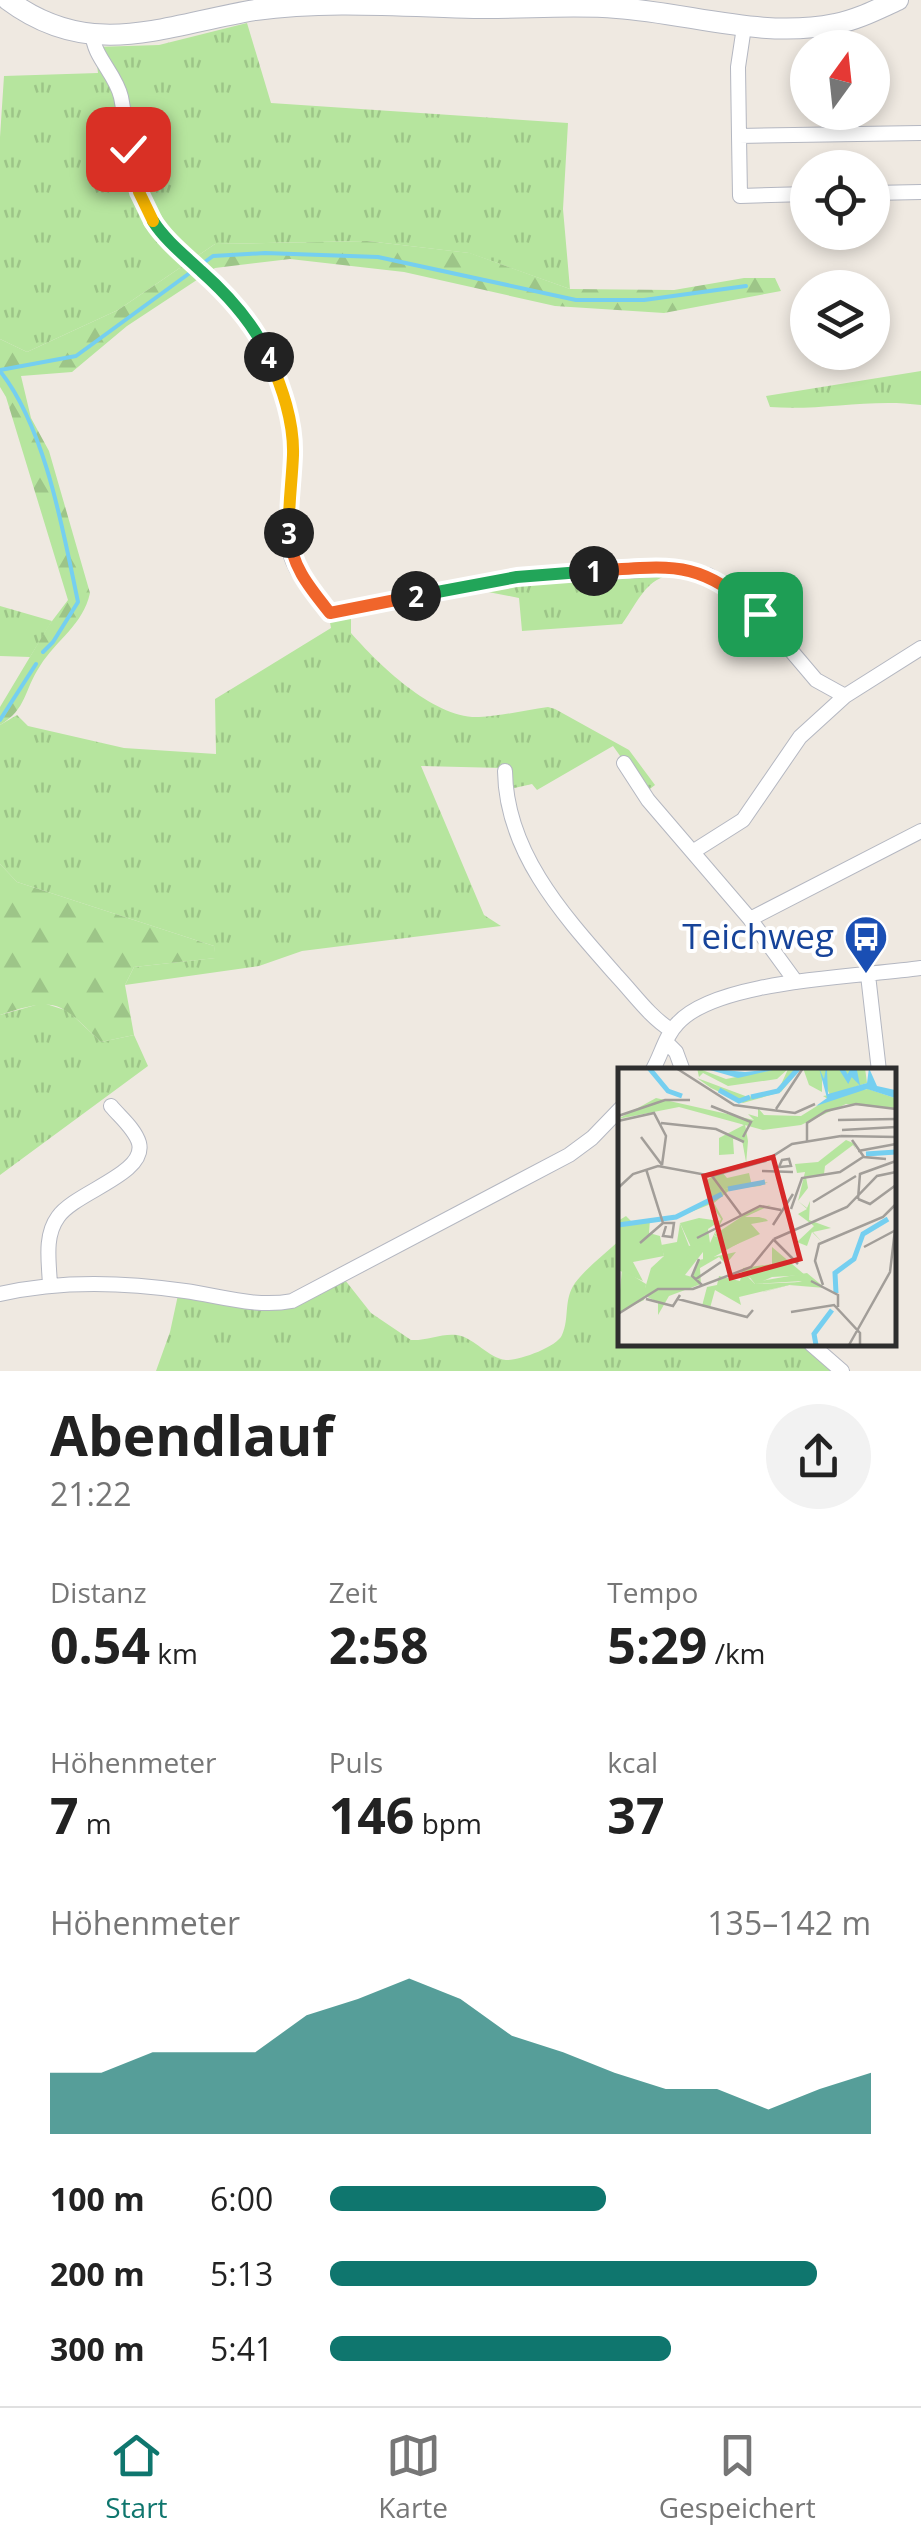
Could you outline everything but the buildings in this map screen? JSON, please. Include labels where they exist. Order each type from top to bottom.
[{"type":"street","points":[[8,0],[41,20],[93,36],[154,33],[247,11],[300,5],[576,3],[780,29],[834,24],[898,0]]},
{"type":"street","points":[[744,27],[738,67],[740,196],[790,195]]},
{"type":"street","points":[[93,36],[95,50],[116,79],[132,168],[143,202],[156,226],[247,321],[266,350],[280,384],[290,417],[293,452],[288,506],[291,555],[330,613],[517,577],[679,568],[708,575],[738,595],[760,614],[816,680],[845,696]]},
{"type":"street","points":[[739,136],[921,133]]},
{"type":"street","points":[[890,193],[921,192]]},
{"type":"street","points":[[694,851],[743,820],[800,738],[845,696],[918,655]]},
{"type":"street","points":[[624,763],[648,800],[694,851],[796,982]]},
{"type":"street","points":[[505,771],[505,793],[514,823],[542,884],[656,1018],[669,1037],[681,1068]]},
{"type":"street","points":[[750,920],[921,831]]},
{"type":"street","points":[[654,1068],[669,1037],[689,1013],[717,1000],[796,982],[921,968]]},
{"type":"street","points":[[868,975],[879,1068]]},
{"type":"street","points":[[50,1285],[48,1242],[59,1215],[76,1198],[130,1169],[139,1158],[140,1145],[134,1133],[111,1106]]},
{"type":"street","points":[[0,1294],[50,1285],[158,1287],[259,1304],[292,1301],[569,1155],[618,1111]]},
{"type":"street","points":[[813,1346],[842,1371]]},
{"type":"green space","points":[[247,23],[271,103],[568,123],[563,209],[570,289],[469,253],[367,241],[215,244],[118,310],[27,352],[0,339],[0,137],[4,76],[98,73],[95,47],[159,45]]},
{"type":"green space","points":[[367,241],[470,253],[570,289],[674,290],[744,278],[775,278],[781,291],[664,313],[555,306],[404,272],[290,259],[215,268],[127,326],[72,372],[21,376],[31,418],[49,451],[90,593],[76,623],[40,666],[20,706],[0,725],[0,707],[68,600],[0,387],[0,339],[27,352],[118,310],[215,244]]},
{"type":"green space","points":[[921,371],[921,405],[770,407],[766,396]]},
{"type":"green space","points":[[694,573],[743,602],[793,659],[790,661],[765,629],[729,595],[688,575],[669,575],[650,585],[622,624],[522,631],[519,598],[478,590],[351,616],[351,633],[392,674],[426,699],[444,709],[479,717],[555,709],[629,750],[655,785],[646,792],[613,746],[537,790],[532,784],[510,789],[502,768],[421,766],[484,915],[501,926],[302,951],[259,966],[125,985],[134,967],[215,958],[214,946],[17,882],[0,864],[0,725],[17,715],[28,726],[124,748],[216,754],[215,699],[331,628],[329,617],[474,586]]},
{"type":"green space","points":[[0,606],[52,621],[30,657],[0,656]]},
{"type":"green space","points":[[0,864],[17,882],[214,946],[216,958],[134,967],[125,985],[134,1035],[101,1042],[76,1018],[56,1006],[34,1006],[0,1015]]},
{"type":"green space","points":[[43,1003],[68,1011],[101,1042],[134,1035],[148,1066],[0,1175],[0,1015]]},
{"type":"green space","points":[[618,1242],[618,1346],[804,1346],[832,1371],[156,1371],[178,1295],[262,1309],[345,1280],[371,1313],[411,1340],[457,1335],[499,1358],[519,1358],[559,1340],[569,1296],[591,1266]]},
{"type":"waterway","points":[[0,370],[76,356],[213,256],[265,253],[378,257],[576,300],[644,300],[746,286]]},
{"type":"waterway","points":[[0,371],[16,395],[41,451],[78,602],[43,652]]},
{"type":"waterway","points":[[0,720],[36,664]]},
{"type":"place","name":"Teichweg","points":[[866,975]]},
{"type":"route","points":[[128,149],[139,192],[156,226],[224,294],[266,350],[290,417],[291,555],[330,613],[517,577],[679,568],[695,570],[721,582],[760,614]]}]
